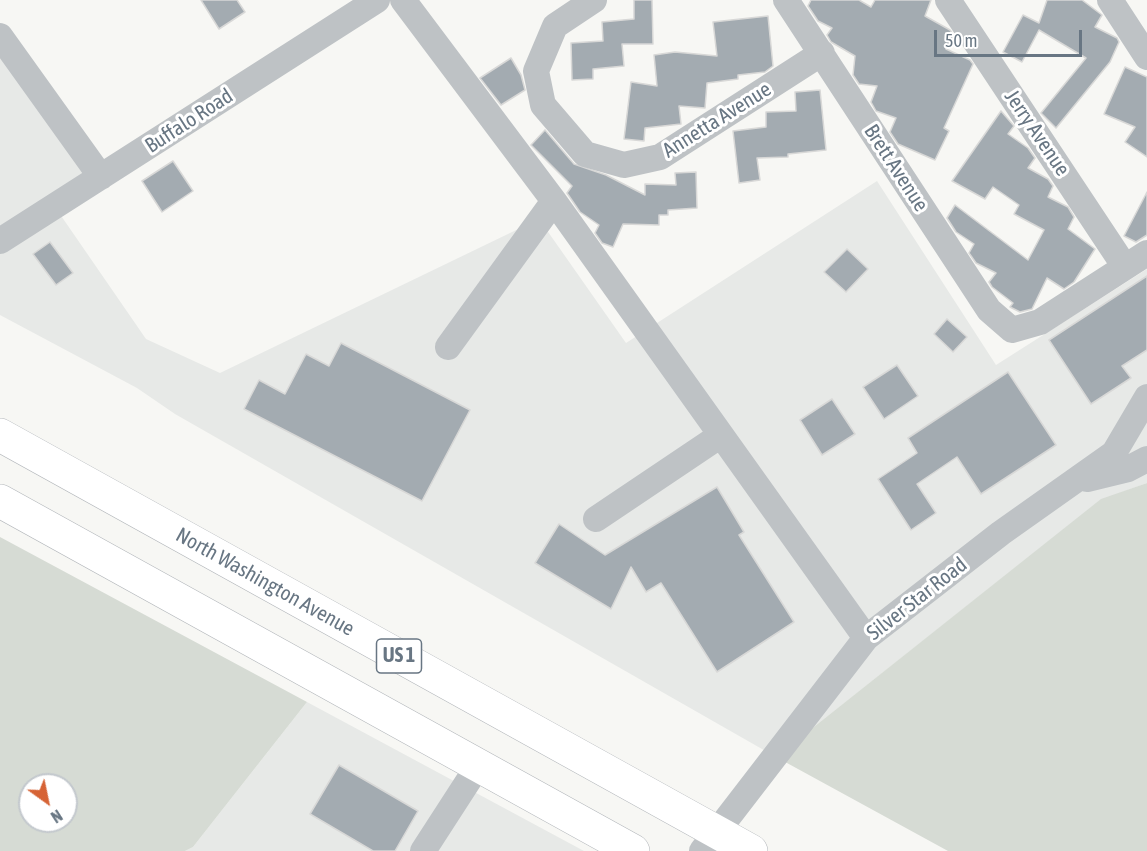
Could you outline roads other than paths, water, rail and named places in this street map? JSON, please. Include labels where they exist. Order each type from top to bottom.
[{"type":"main road","name":"North Washington Avenue","points":[[0,435],[709,841],[751,851]]},
{"type":"main road","points":[[0,501],[633,851]]},
{"type":"street","name":"Buffalo Road","points":[[0,241],[377,0]]},
{"type":"street","points":[[403,0],[554,201],[866,638]]},
{"type":"street","name":"Annetta Avenue","points":[[594,0],[555,26],[536,71],[543,105],[585,154],[624,165],[660,157],[822,53]]},
{"type":"street","name":"Brett Avenue","points":[[786,0],[989,310],[1012,330],[1040,322],[1125,267]]},
{"type":"street","name":"Jerry Avenue","points":[[948,0],[1125,267]]},
{"type":"street","points":[[1110,0],[1147,57]]},
{"type":"street","points":[[0,36],[101,177]]},
{"type":"street","points":[[448,347],[554,201]]},
{"type":"street","points":[[1125,267],[1147,253]]},
{"type":"street","name":"Silver Star Road","points":[[709,841],[866,638],[1001,533],[1114,453],[1147,397]]},
{"type":"street","points":[[596,519],[721,435]]},
{"type":"street","points":[[1072,483],[1128,469],[1147,459]]},
{"type":"street","points":[[423,851],[478,766]]}]
